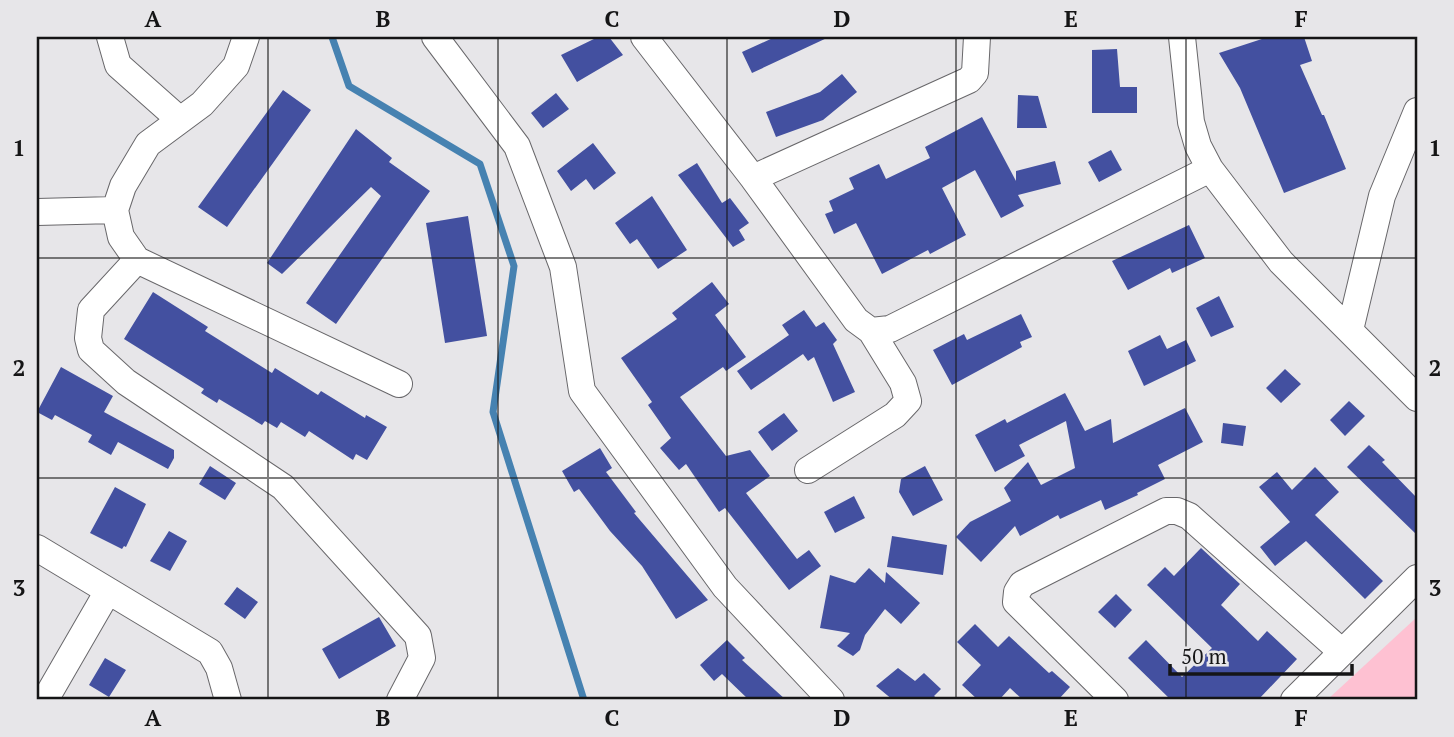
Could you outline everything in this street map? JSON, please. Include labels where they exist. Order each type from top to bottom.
[{"type":"street","points":[[110,37],[118,65],[180,120]]},
{"type":"street","points":[[246,37],[236,66],[202,104],[148,144],[123,186],[114,210],[121,237],[137,260],[400,384]]},
{"type":"street","points":[[435,37],[517,146],[563,267],[582,391],[725,587],[831,700]]},
{"type":"street","points":[[644,37],[753,178],[856,320],[871,331],[903,383],[908,401],[895,415],[808,470]]},
{"type":"street","points":[[753,178],[969,80],[975,73],[977,37]]},
{"type":"street","points":[[1182,37],[1191,122],[1198,146],[1210,169],[1281,262],[1417,398]]},
{"type":"street","points":[[1350,330],[1382,196],[1417,111]]},
{"type":"street","points":[[871,331],[890,328],[1210,169]]},
{"type":"street","points":[[37,212],[114,210]]},
{"type":"street","points":[[137,260],[91,310],[88,338],[91,351],[126,382],[283,487],[418,636],[422,657],[400,700]]},
{"type":"street","points":[[1115,700],[1016,602],[1017,592],[1022,584],[1166,511],[1177,511],[1189,516],[1342,652]]},
{"type":"street","points":[[37,548],[210,652],[219,668],[228,700]]},
{"type":"street","points":[[1294,700],[1417,578]]},
{"type":"street","points":[[46,700],[108,591]]},
{"type":"shaded area","points":[[1417,617],[1417,700],[1327,700]]},
{"type":"building","points":[[598,37],[609,37],[623,55],[577,82],[561,55]]},
{"type":"building","points":[[775,37],[829,37],[752,73],[742,52]]},
{"type":"building","points":[[1268,37],[1304,37],[1312,61],[1300,65],[1346,169],[1284,193],[1240,88],[1219,53]]},
{"type":"building","points":[[1117,49],[1120,87],[1137,87],[1137,113],[1092,113],[1092,50]]},
{"type":"building","points":[[842,74],[857,92],[823,120],[776,137],[766,112],[820,92]]},
{"type":"building","points":[[283,90],[311,110],[227,227],[198,207]]},
{"type":"building","points":[[556,93],[569,109],[543,128],[531,113]]},
{"type":"building","points":[[1018,95],[1038,96],[1047,128],[1017,128]]},
{"type":"building","points":[[982,117],[1016,181],[1016,171],[1055,161],[1061,184],[1018,195],[1024,206],[1001,218],[975,170],[942,188],[966,235],[930,254],[928,250],[882,274],[856,223],[834,234],[825,214],[833,211],[829,201],[854,189],[849,178],[879,164],[886,179],[930,158],[925,147]]},
{"type":"building","points":[[356,129],[392,158],[389,162],[430,191],[336,324],[306,303],[381,196],[371,187],[282,274],[267,263]]},
{"type":"building","points":[[593,143],[616,173],[594,190],[586,179],[571,191],[557,171]]},
{"type":"building","points":[[1111,150],[1122,170],[1099,182],[1088,162]]},
{"type":"building","points":[[697,163],[722,203],[730,198],[749,223],[739,230],[745,240],[733,247],[678,175]]},
{"type":"building","points":[[652,196],[687,250],[658,269],[637,239],[630,244],[615,223]]},
{"type":"building","points":[[468,216],[487,336],[445,343],[426,223]]},
{"type":"building","points":[[1189,225],[1205,258],[1172,273],[1170,268],[1128,290],[1112,261]]},
{"type":"building","points":[[712,282],[729,304],[715,315],[746,357],[726,371],[723,367],[680,397],[726,456],[750,450],[770,476],[746,493],[797,559],[809,550],[821,566],[789,590],[725,508],[719,512],[686,464],[679,470],[660,448],[671,438],[648,405],[652,402],[621,358],[677,319],[672,313]]},
{"type":"building","points":[[153,292],[208,327],[205,331],[272,373],[275,368],[318,395],[321,391],[365,418],[366,415],[387,427],[367,460],[356,454],[353,460],[309,431],[305,437],[281,422],[277,428],[265,421],[262,425],[219,399],[217,403],[201,393],[204,389],[124,339]]},
{"type":"building","points":[[1219,296],[1234,327],[1211,337],[1196,308]]},
{"type":"building","points":[[804,310],[816,327],[824,322],[837,340],[833,344],[855,392],[833,402],[814,357],[808,361],[803,354],[751,390],[737,371],[789,335],[782,325]]},
{"type":"building","points":[[1021,314],[1032,337],[1020,342],[1022,347],[952,385],[933,350],[964,334],[967,340]]},
{"type":"building","points":[[1160,335],[1167,349],[1186,340],[1196,361],[1144,386],[1128,351]]},
{"type":"building","points":[[61,367],[113,396],[104,412],[174,450],[174,458],[168,469],[118,442],[111,455],[88,442],[92,435],[55,415],[52,420],[37,412]]},
{"type":"building","points":[[1285,369],[1301,384],[1281,403],[1266,388]]},
{"type":"building","points":[[1065,393],[1085,431],[1111,419],[1113,443],[1185,408],[1203,442],[1158,465],[1165,479],[1137,493],[1138,495],[1105,510],[1101,500],[1060,519],[1058,515],[1020,536],[1015,526],[981,562],[956,537],[970,522],[1011,501],[1004,488],[1028,462],[1041,485],[1075,468],[1066,421],[1019,445],[1025,456],[995,472],[975,435],[1005,419],[1007,423]]},
{"type":"building","points":[[1349,401],[1365,416],[1345,436],[1330,420]]},
{"type":"building","points":[[784,413],[798,431],[772,451],[758,432]]},
{"type":"building","points":[[1223,423],[1246,426],[1243,446],[1221,443]]},
{"type":"building","points":[[1369,445],[1417,498],[1417,535],[1347,467]]},
{"type":"building","points":[[600,448],[612,468],[606,472],[636,512],[634,513],[708,600],[676,619],[642,566],[610,531],[579,489],[574,492],[562,471]]},
{"type":"building","points":[[210,466],[236,483],[225,500],[199,484]]},
{"type":"building","points":[[925,466],[943,500],[913,516],[899,492],[901,479]]},
{"type":"building","points":[[1315,467],[1339,492],[1315,515],[1383,581],[1365,599],[1306,541],[1275,566],[1260,547],[1290,522],[1259,487],[1277,472],[1292,490]]},
{"type":"building","points":[[115,487],[146,504],[126,547],[122,549],[90,533]]},
{"type":"building","points":[[854,496],[865,518],[835,533],[824,512]]},
{"type":"building","points":[[169,531],[187,541],[170,571],[150,561]]},
{"type":"building","points":[[892,536],[947,545],[943,575],[887,567]]},
{"type":"building","points":[[1201,548],[1240,584],[1221,605],[1258,641],[1267,631],[1297,659],[1258,700],[1171,700],[1128,658],[1146,640],[1182,677],[1212,648],[1147,585],[1165,567],[1174,576]]},
{"type":"building","points":[[869,568],[885,583],[886,572],[920,603],[901,624],[885,609],[865,635],[860,650],[853,656],[837,646],[850,633],[820,628],[830,575],[855,583]]},
{"type":"building","points":[[237,587],[258,602],[245,619],[224,604]]},
{"type":"building","points":[[1116,594],[1132,610],[1115,628],[1098,612]]},
{"type":"building","points":[[379,617],[396,646],[339,679],[322,649]]},
{"type":"building","points":[[975,624],[998,647],[1009,636],[1049,673],[1052,671],[1070,687],[1058,700],[1023,700],[1010,688],[999,700],[978,700],[962,685],[981,665],[957,642]]},
{"type":"building","points":[[727,640],[745,658],[742,660],[786,700],[749,700],[722,674],[714,681],[700,665]]},
{"type":"building","points":[[105,658],[126,670],[109,697],[89,685]]},
{"type":"building","points":[[898,668],[915,681],[924,673],[941,689],[934,696],[939,700],[893,700],[876,686]]},
{"type":"waterway","points":[[332,37],[349,86],[480,164],[514,266],[493,412],[584,700]]}]
